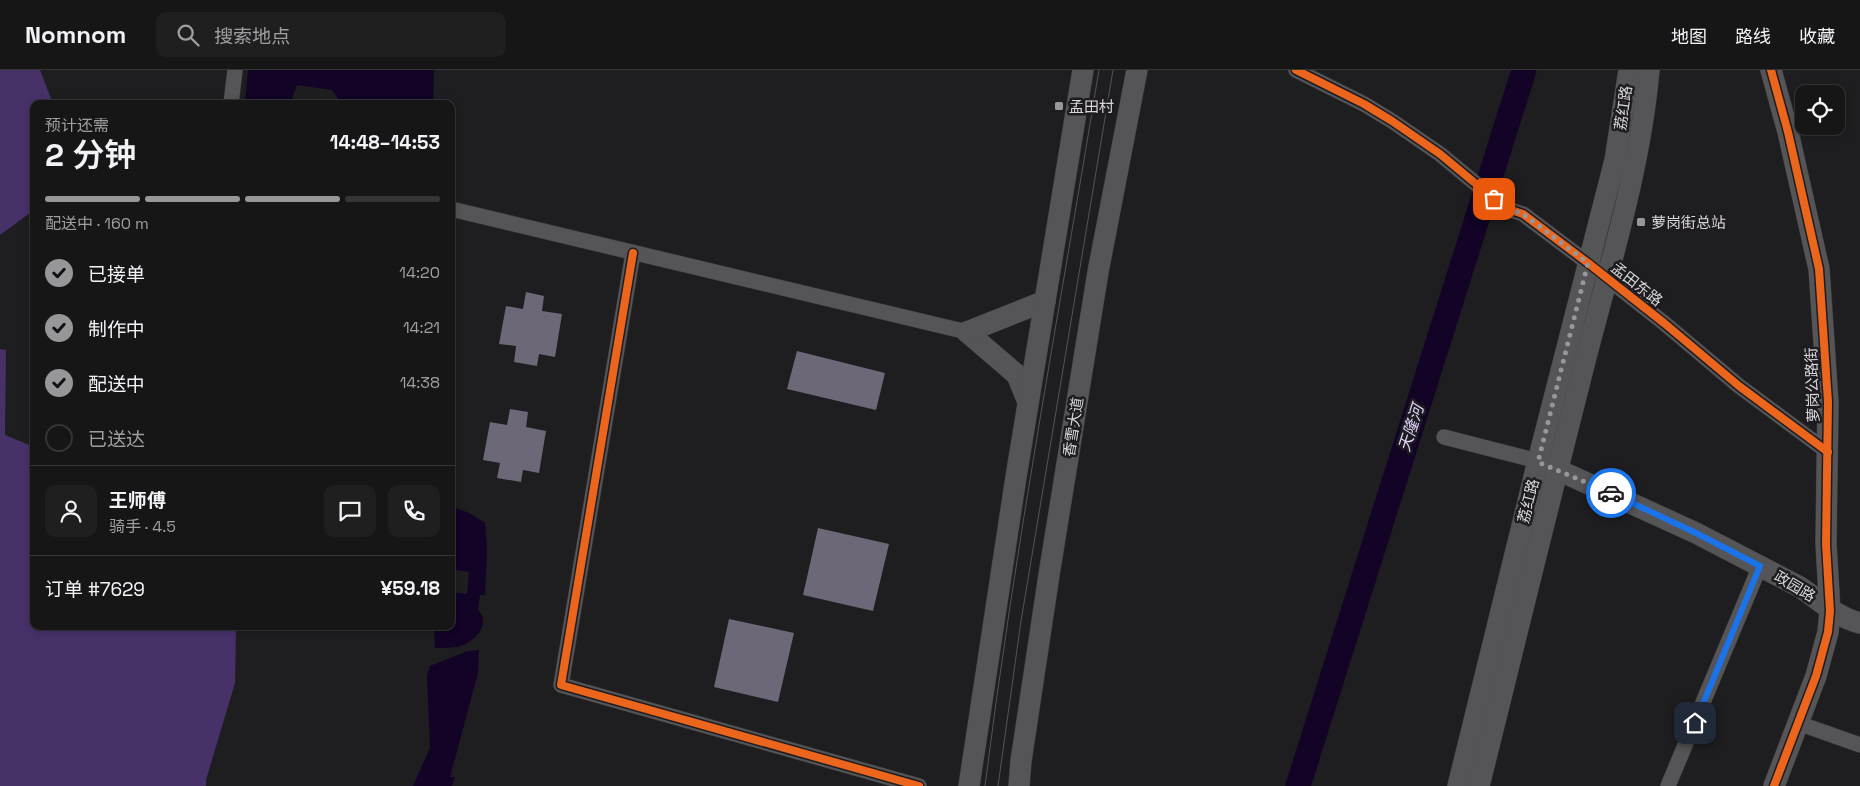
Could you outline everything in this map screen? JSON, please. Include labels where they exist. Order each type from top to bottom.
[{"type":"main road","points":[[969,786],[1028,402],[1083,70]]},
{"type":"main road","name":"香雪大道","points":[[1019,786],[1021,761],[1049,575],[1098,272],[1137,70]]},
{"type":"main road","name":"荔红路","points":[[1458,786],[1615,160],[1629,70]]},
{"type":"main road","name":"荔红路","points":[[1479,786],[1624,213],[1641,132],[1649,70]]},
{"type":"main road","name":"萝岗公路街","points":[[1771,70],[1788,132],[1819,269],[1828,402],[1826,544],[1830,611],[1830,622],[1823,652],[1774,786]]},
{"type":"main road","points":[[1028,402],[1017,375],[968,332],[1045,301]]},
{"type":"main road","name":"政园路","points":[[1538,462],[1558,469],[1696,533],[1805,590],[1830,611],[1843,618],[1860,623]]},
{"type":"street","points":[[231,100],[235,70]]},
{"type":"street","name":"孟田东路","points":[[1296,70],[1341,92],[1392,121],[1440,154],[1505,208],[1523,214],[1588,263],[1739,386],[1828,452]]},
{"type":"street","points":[[455,210],[968,332]]},
{"type":"street","points":[[633,253],[561,685],[919,786]]},
{"type":"street","points":[[1444,437],[1538,462]]},
{"type":"street","points":[[1668,786],[1760,566]]},
{"type":"street","points":[[1798,723],[1860,745]]},
{"type":"shaded area","points":[[0,70],[40,70],[51,100],[30,100],[30,213],[0,235]]},
{"type":"shaded area","points":[[248,70],[434,70],[433,100],[339,100],[332,90],[297,85],[291,100],[245,100]]},
{"type":"shaded area","points":[[0,349],[6,350],[5,435],[30,445],[30,630],[236,630],[235,683],[206,780],[206,786],[0,786]]},
{"type":"shaded area","points":[[455,508],[469,513],[485,523],[487,549],[485,595],[480,595],[478,610],[483,622],[482,628],[468,642],[456,647],[435,648],[434,630],[455,630],[455,592],[467,594],[469,572],[455,570]]},
{"type":"shaded area","points":[[479,650],[478,673],[450,777],[455,777],[452,786],[413,786],[430,748],[427,676],[430,666],[468,651]]},
{"type":"building","points":[[526,292],[544,296],[542,311],[562,314],[555,357],[539,354],[537,366],[514,362],[516,346],[499,344],[506,306],[523,309]]},
{"type":"building","points":[[797,351],[885,373],[876,410],[787,389]]},
{"type":"building","points":[[510,409],[528,412],[526,427],[546,431],[539,473],[523,470],[521,482],[497,478],[500,463],[483,460],[490,422],[507,425]]},
{"type":"building","points":[[818,528],[889,544],[873,611],[803,595]]},
{"type":"building","points":[[729,619],[794,633],[778,702],[714,687]]},
{"type":"waterway","name":"天隆河","points":[[1298,786],[1524,70]]},
{"type":"tram line","points":[[985,786],[1024,517],[1099,70]]},
{"type":"tram line","points":[[998,786],[1021,621],[1113,70]]},
{"type":"cycle path","points":[[1296,70],[1364,104],[1440,154],[1505,208],[1523,214],[1588,263],[1739,386],[1828,452]]},
{"type":"cycle path","points":[[1771,70],[1788,132],[1819,269],[1828,402],[1826,544],[1830,611],[1828,632],[1816,676],[1774,786]]},
{"type":"cycle path","points":[[633,253],[561,685],[919,786]]},
{"type":"way so far","points":[[1494,199],[1505,208],[1523,214],[1588,263],[1538,462],[1611,493]]},
{"type":"place","name":"孟田村","points":[[1059,106]]},
{"type":"place","name":"萝岗街总站","points":[[1641,222]]},
{"type":"route","points":[[1611,493],[1760,566],[1695,723]]}]
